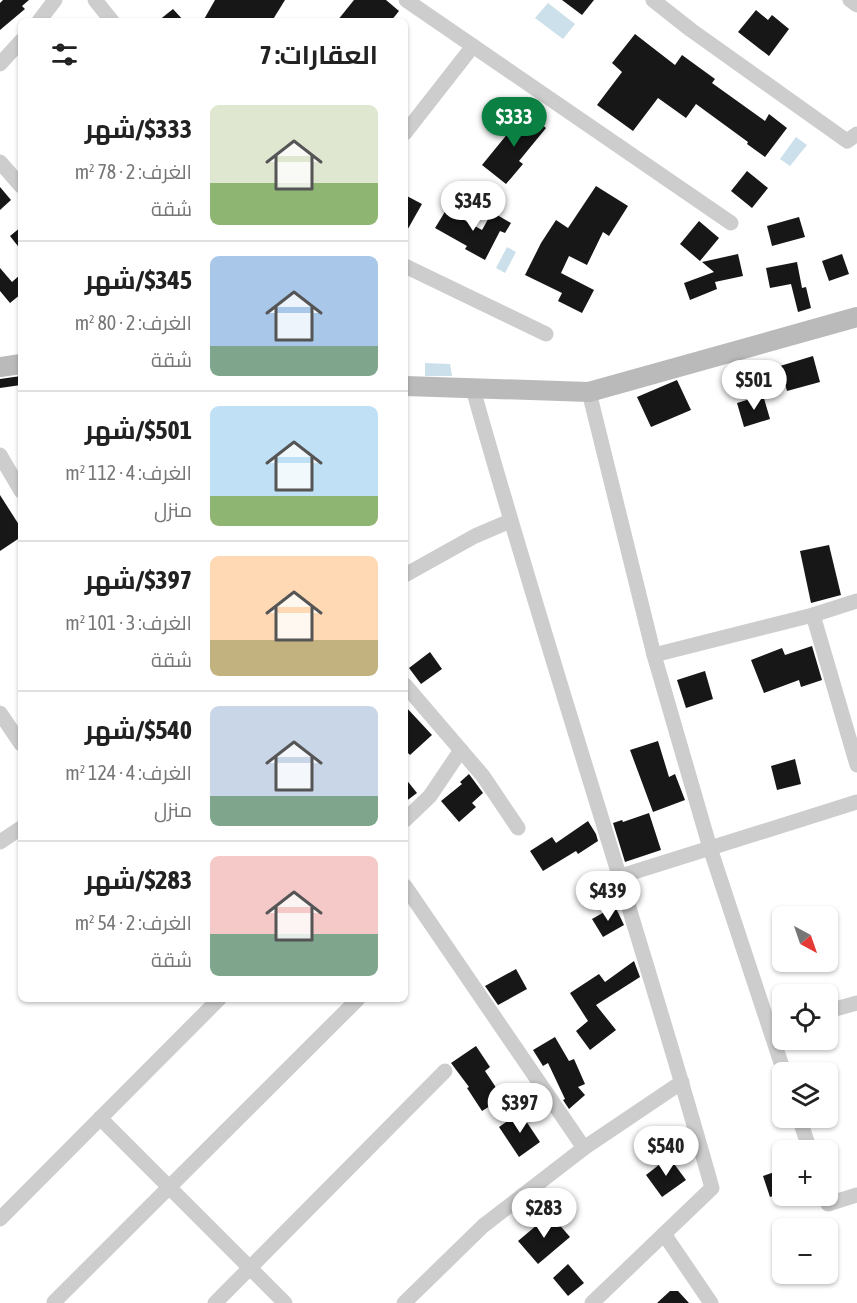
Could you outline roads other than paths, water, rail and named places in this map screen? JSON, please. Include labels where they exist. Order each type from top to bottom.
[{"type":"street","points":[[41,18],[55,0]]},
{"type":"street","points":[[95,0],[110,18]]},
{"type":"street","points":[[406,0],[731,224]]},
{"type":"street","points":[[653,0],[691,30],[847,141],[857,134]]},
{"type":"street","points":[[850,0],[857,5]]},
{"type":"street","points":[[0,64],[18,44]]},
{"type":"street","points":[[408,129],[473,46]]},
{"type":"street","points":[[0,162],[18,183]]},
{"type":"street","points":[[408,267],[546,334]]},
{"type":"street","points":[[408,386],[589,392],[857,317]]},
{"type":"street","points":[[0,367],[18,364]]},
{"type":"street","points":[[473,389],[568,715],[621,876],[712,1188],[592,1303]]},
{"type":"street","points":[[589,392],[654,655],[710,848],[772,1016]]},
{"type":"street","points":[[0,454],[18,485]]},
{"type":"street","points":[[408,573],[475,536],[510,521]]},
{"type":"street","points":[[654,655],[813,615],[857,601]]},
{"type":"street","points":[[813,615],[857,765]]},
{"type":"street","points":[[408,688],[483,776],[518,828]]},
{"type":"street","points":[[0,713],[18,740]]},
{"type":"street","points":[[408,817],[430,796],[461,750]]},
{"type":"street","points":[[621,876],[857,802]]},
{"type":"street","points":[[0,842],[18,830]]},
{"type":"street","points":[[408,890],[584,1148]]},
{"type":"street","points":[[0,1219],[216,1002]]},
{"type":"street","points":[[54,1302],[355,1002]]},
{"type":"street","points":[[838,1008],[857,1003]]},
{"type":"street","points":[[215,1303],[445,1071]]},
{"type":"street","points":[[404,1303],[483,1226],[584,1148],[682,1082]]},
{"type":"street","points":[[100,1118],[285,1303]]},
{"type":"street","points":[[838,1201],[857,1195]]},
{"type":"street","points":[[664,1234],[711,1303]]},
{"type":"water","points":[[548,3],[575,24],[563,39],[535,18]]},
{"type":"water","points":[[796,137],[807,145],[790,166],[780,159]]},
{"type":"water","points":[[507,247],[516,252],[505,273],[496,268]]},
{"type":"water","points":[[425,363],[450,364],[452,376],[425,376]]}]
